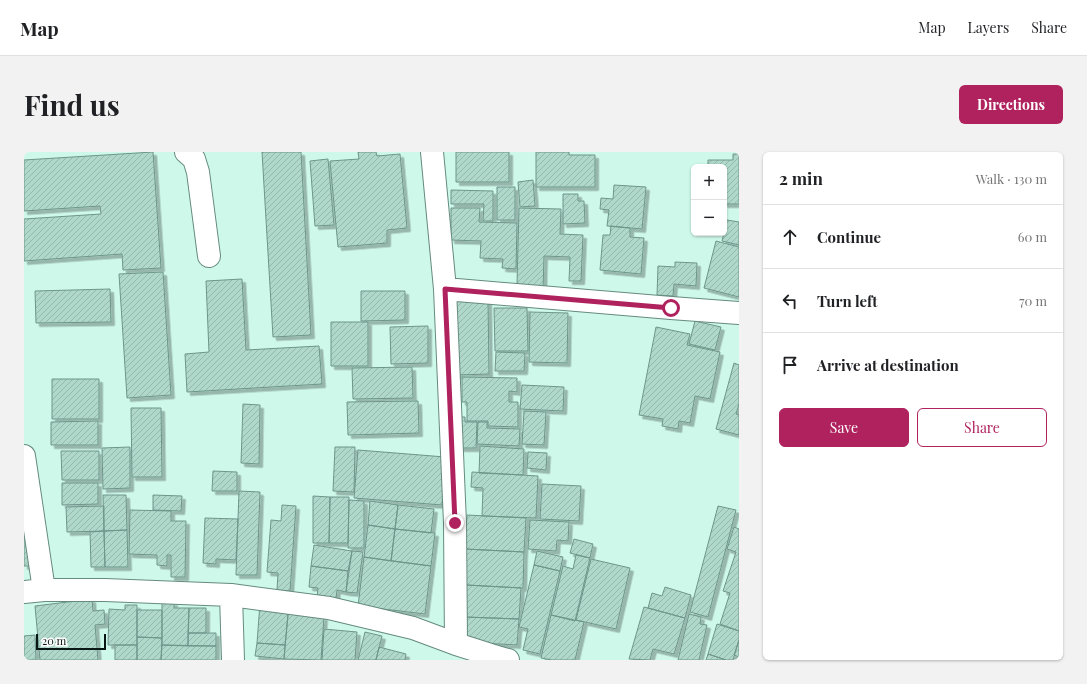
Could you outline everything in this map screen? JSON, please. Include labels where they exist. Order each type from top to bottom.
[{"type":"street","points":[[186,152],[194,159],[198,172],[209,256]]},
{"type":"street","points":[[432,152],[445,289],[455,523],[456,644]]},
{"type":"street","points":[[445,289],[739,313]]},
{"type":"street","points":[[24,456],[34,591],[105,590],[231,595],[329,608],[413,628],[456,644],[508,660]]},
{"type":"street","points":[[231,595],[233,660]]},
{"type":"building","points":[[153,152],[161,268],[123,270],[122,254],[24,261],[24,219],[101,214],[100,206],[24,211],[24,160]]},
{"type":"building","points":[[262,152],[301,152],[311,335],[273,337]]},
{"type":"building","points":[[358,152],[376,152],[377,156],[400,154],[407,228],[387,230],[387,243],[338,247],[330,161],[359,159]]},
{"type":"building","points":[[456,152],[509,152],[509,182],[456,182]]},
{"type":"building","points":[[536,152],[569,152],[569,155],[595,155],[595,187],[536,187]]},
{"type":"building","points":[[733,154],[739,154],[739,204],[727,204],[727,164],[708,164],[708,160],[733,160]]},
{"type":"building","points":[[328,159],[334,225],[315,226],[310,161]]},
{"type":"building","points":[[533,180],[535,206],[520,207],[518,182]]},
{"type":"building","points":[[614,185],[646,187],[642,229],[607,226],[609,210],[600,209],[601,198],[613,199]]},
{"type":"building","points":[[497,187],[515,187],[515,220],[497,220]]},
{"type":"building","points":[[451,190],[493,191],[493,221],[483,221],[484,204],[451,204]]},
{"type":"building","points":[[563,194],[578,194],[578,201],[584,201],[585,223],[563,224]]},
{"type":"building","points":[[451,208],[480,208],[479,222],[517,223],[516,269],[502,268],[503,259],[480,258],[481,241],[451,240]]},
{"type":"building","points":[[519,208],[561,209],[560,234],[583,235],[581,281],[569,281],[570,257],[544,256],[543,290],[528,289],[528,285],[517,284]]},
{"type":"building","points":[[727,220],[739,222],[739,245],[722,241],[723,236],[727,236]]},
{"type":"building","points":[[611,226],[630,228],[630,237],[644,238],[641,274],[600,270],[603,235],[610,235]]},
{"type":"building","points":[[716,241],[739,247],[739,297],[704,288]]},
{"type":"building","points":[[675,262],[697,263],[696,286],[674,284],[673,296],[657,295],[658,266],[675,267]]},
{"type":"building","points":[[163,272],[171,395],[127,398],[119,274]]},
{"type":"building","points":[[242,279],[246,350],[319,346],[322,384],[187,392],[185,354],[209,352],[206,281]]},
{"type":"building","points":[[110,289],[111,322],[36,323],[35,291]]},
{"type":"building","points":[[361,291],[405,291],[405,320],[361,321]]},
{"type":"building","points":[[454,299],[488,299],[489,374],[456,375]]},
{"type":"building","points":[[494,308],[527,308],[528,351],[495,351]]},
{"type":"building","points":[[530,312],[568,313],[567,363],[529,362]]},
{"type":"building","points":[[695,321],[721,327],[715,350],[689,344]]},
{"type":"building","points":[[331,322],[368,322],[368,366],[331,366]]},
{"type":"building","points":[[428,326],[428,363],[391,364],[390,327]]},
{"type":"building","points":[[656,327],[690,334],[687,345],[720,352],[710,399],[695,396],[690,423],[679,421],[678,429],[662,426],[663,419],[639,415]]},
{"type":"building","points":[[496,352],[525,353],[524,371],[495,371]]},
{"type":"building","points":[[734,363],[739,365],[739,404],[736,414],[739,415],[739,435],[716,429]]},
{"type":"building","points":[[412,367],[413,398],[353,399],[352,368]]},
{"type":"building","points":[[462,377],[517,378],[517,392],[509,391],[509,402],[518,402],[518,427],[488,426],[488,421],[467,421],[467,402],[462,402]]},
{"type":"building","points":[[52,379],[99,379],[99,419],[52,419]]},
{"type":"building","points":[[522,385],[564,387],[563,411],[520,409]]},
{"type":"building","points":[[418,401],[419,433],[348,435],[347,402]]},
{"type":"building","points":[[243,404],[260,405],[259,464],[241,463]]},
{"type":"building","points":[[131,408],[161,408],[162,477],[132,477]]},
{"type":"building","points":[[524,411],[546,412],[544,445],[522,444]]},
{"type":"building","points":[[456,417],[465,417],[465,422],[477,422],[476,448],[455,448]]},
{"type":"building","points":[[98,421],[98,445],[51,445],[51,422]]},
{"type":"building","points":[[478,422],[487,422],[487,428],[520,429],[519,446],[477,444]]},
{"type":"building","points":[[480,446],[524,449],[523,475],[479,473]]},
{"type":"building","points":[[130,447],[130,488],[103,489],[102,448]]},
{"type":"building","points":[[335,447],[355,447],[354,492],[333,491]]},
{"type":"building","points":[[358,450],[445,457],[442,505],[354,498]]},
{"type":"building","points":[[61,451],[99,451],[99,480],[62,480]]},
{"type":"building","points":[[528,452],[547,453],[546,470],[527,468]]},
{"type":"building","points":[[213,471],[237,472],[237,491],[212,491]]},
{"type":"building","points":[[472,472],[538,476],[536,518],[482,516],[483,488],[471,487]]},
{"type":"building","points":[[62,483],[98,483],[98,504],[62,505]]},
{"type":"building","points":[[542,484],[581,486],[579,521],[540,519]]},
{"type":"building","points":[[239,491],[260,492],[257,575],[236,575]]},
{"type":"building","points":[[103,495],[126,495],[127,530],[104,531]]},
{"type":"building","points":[[153,495],[182,496],[181,511],[153,510]]},
{"type":"building","points":[[313,496],[330,497],[329,543],[313,543]]},
{"type":"building","points":[[330,497],[349,497],[348,543],[329,543]]},
{"type":"building","points":[[349,500],[364,501],[364,548],[348,548]]},
{"type":"building","points":[[370,501],[398,505],[395,529],[368,525]]},
{"type":"building","points":[[282,505],[296,506],[290,591],[277,590],[278,573],[267,572],[271,520],[281,521]]},
{"type":"building","points":[[398,505],[434,509],[431,533],[395,529]]},
{"type":"building","points":[[104,506],[104,531],[67,532],[66,507]]},
{"type":"building","points":[[718,506],[736,510],[708,617],[690,612]]},
{"type":"building","points":[[130,510],[171,511],[171,521],[186,521],[185,577],[171,577],[171,555],[167,555],[167,566],[157,565],[157,555],[129,554]]},
{"type":"building","points":[[467,515],[526,518],[524,552],[465,549]]},
{"type":"building","points":[[205,518],[238,519],[236,560],[216,559],[216,564],[203,563]]},
{"type":"building","points":[[530,520],[569,522],[568,541],[557,540],[556,551],[528,549]]},
{"type":"building","points":[[368,525],[395,529],[391,561],[364,557]]},
{"type":"building","points":[[734,527],[739,529],[739,631],[720,624],[730,593],[723,591],[736,552],[727,549]]},
{"type":"building","points":[[395,529],[435,533],[431,566],[391,561]]},
{"type":"building","points":[[35,530],[36,566],[24,566],[24,531]]},
{"type":"building","points":[[127,530],[128,567],[105,567],[104,531]]},
{"type":"building","points":[[104,531],[105,567],[91,567],[90,532]]},
{"type":"building","points":[[574,539],[593,544],[590,558],[570,553]]},
{"type":"building","points":[[314,545],[352,551],[348,571],[311,566]]},
{"type":"building","points":[[465,549],[524,552],[523,588],[466,585]]},
{"type":"building","points":[[352,551],[363,552],[357,593],[346,592]]},
{"type":"building","points":[[537,551],[563,557],[560,571],[534,565]]},
{"type":"building","points":[[576,555],[590,558],[575,621],[551,615],[563,566],[573,569]]},
{"type":"building","points":[[364,557],[431,566],[425,614],[358,606]]},
{"type":"building","points":[[591,559],[630,568],[616,629],[576,620]]},
{"type":"building","points":[[534,565],[560,571],[540,654],[523,650],[528,629],[519,627]]},
{"type":"building","points":[[311,566],[348,571],[346,592],[337,590],[336,599],[317,597],[318,588],[309,587]]},
{"type":"building","points":[[466,585],[521,588],[519,619],[465,617]]},
{"type":"building","points":[[665,587],[691,595],[685,618],[648,608],[652,593],[662,596]]},
{"type":"building","points":[[92,599],[93,611],[104,610],[105,624],[95,625],[98,660],[40,660],[35,606]]},
{"type":"building","points":[[162,602],[174,602],[174,608],[189,608],[188,646],[162,645]]},
{"type":"building","points":[[260,603],[289,605],[285,645],[257,643]]},
{"type":"building","points":[[125,605],[137,605],[137,645],[108,645],[109,609],[125,610]]},
{"type":"building","points":[[644,607],[685,618],[674,654],[653,649],[650,660],[629,659]]},
{"type":"building","points":[[189,608],[206,608],[206,633],[188,633]]},
{"type":"building","points":[[137,610],[162,610],[162,638],[137,637]]},
{"type":"building","points":[[288,614],[324,617],[321,660],[284,659]]},
{"type":"building","points":[[689,614],[701,617],[700,624],[707,625],[699,660],[678,660]]},
{"type":"building","points":[[551,615],[584,622],[575,660],[552,660],[541,658]]},
{"type":"building","points":[[465,617],[519,619],[517,645],[464,642]]},
{"type":"building","points":[[717,624],[739,631],[739,640],[733,660],[726,660],[708,654]]},
{"type":"building","points":[[324,629],[357,632],[355,660],[322,660]]},
{"type":"building","points":[[365,632],[382,636],[376,660],[358,660]]},
{"type":"building","points":[[188,633],[216,633],[216,646],[188,646]]},
{"type":"building","points":[[35,635],[36,660],[24,660],[24,636]]},
{"type":"building","points":[[137,637],[162,638],[161,660],[137,660]]},
{"type":"building","points":[[739,640],[739,657],[734,655]]},
{"type":"building","points":[[257,643],[285,645],[284,659],[255,656]]},
{"type":"building","points":[[115,645],[137,645],[137,660],[115,660]]},
{"type":"building","points":[[162,645],[216,646],[216,660],[161,660]]},
{"type":"building","points":[[379,647],[406,654],[405,660],[376,660]]},
{"type":"building","points":[[708,654],[726,660],[706,660]]},
{"type":"route","points":[[455,523],[445,289],[671,308]]}]
